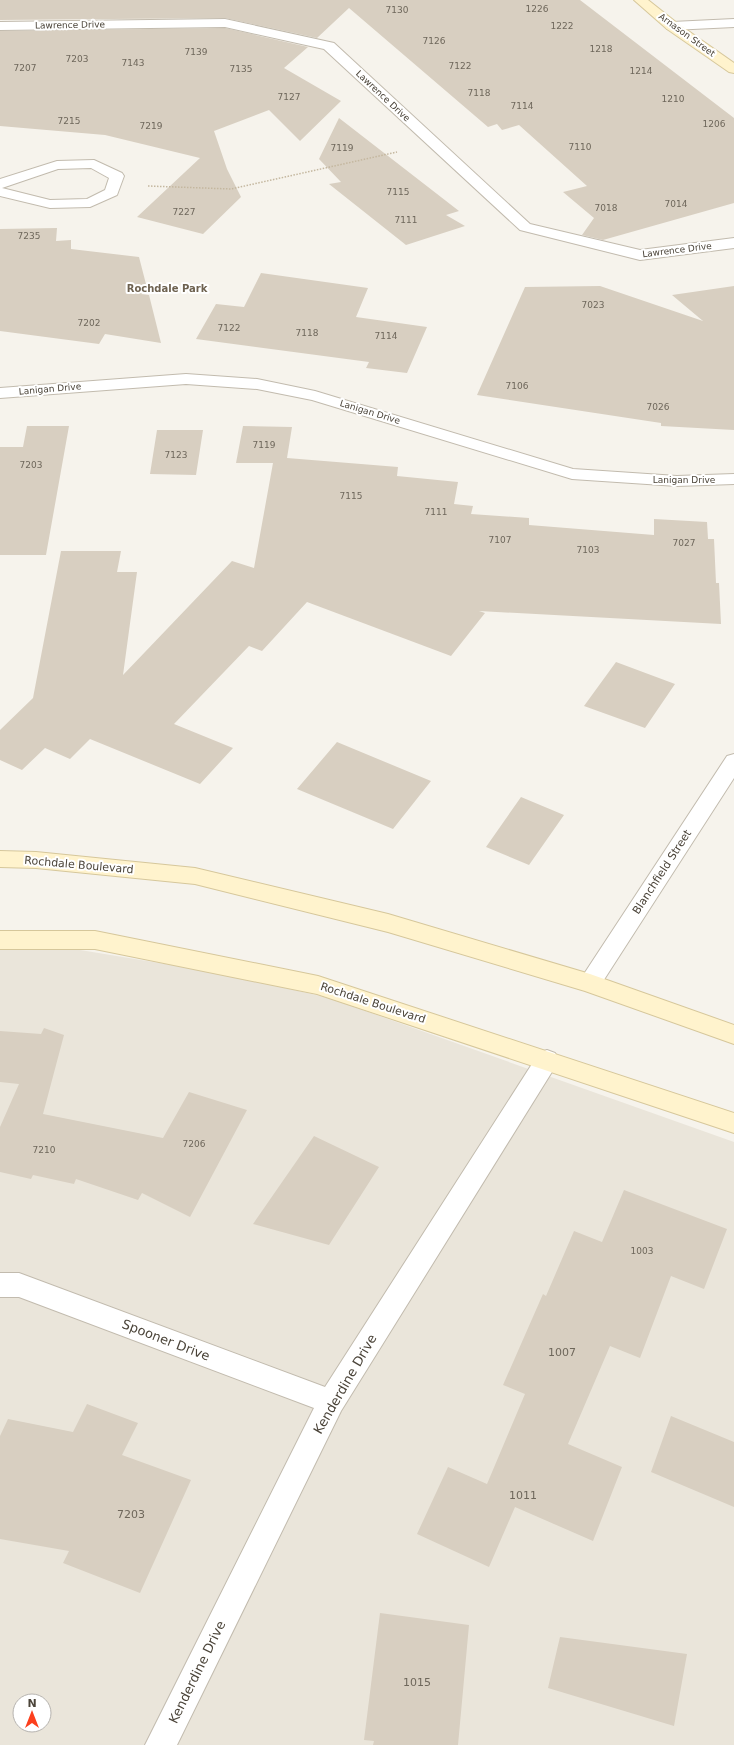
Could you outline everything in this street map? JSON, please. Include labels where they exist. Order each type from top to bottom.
[{"type":"main road","name":"Arnason Street","points":[[640,0],[672,26],[734,69]]},
{"type":"main road","name":"Rochdale Boulevard","points":[[0,859],[36,860],[196,876],[388,923],[590,983],[734,1035]]},
{"type":"main road","name":"Rochdale Boulevard","points":[[0,940],[95,940],[318,985],[734,1123]]},
{"type":"street","name":"Lawrence Drive","points":[[0,26],[225,22],[329,46],[524,227],[640,255],[734,243]]},
{"type":"street","points":[[672,26],[734,23]]},
{"type":"street","points":[[0,184],[57,165],[94,164],[117,176],[112,192],[90,203],[50,204],[0,192]]},
{"type":"street","name":"Lanigan Drive","points":[[0,393],[186,379],[257,384],[315,396],[572,474],[678,481],[734,479]]},
{"type":"street","name":"Blanchfield Street","points":[[590,983],[734,761]]},
{"type":"street","name":"Kenderdine Drive","points":[[161,1745],[331,1402],[547,1060]]},
{"type":"street","name":"Spooner Drive","points":[[0,1285],[19,1285],[331,1402]]},
{"type":"path","points":[[115,185],[231,189],[434,144]]},
{"type":"shaded area","points":[[0,948],[68,948],[214,972],[329,998],[734,1142],[734,1745],[0,1745]]},
{"type":"building","points":[[0,0],[580,0],[734,118],[734,203],[603,240],[582,235],[594,218],[563,192],[587,186],[519,125],[502,130],[497,124],[488,127],[349,8],[317,38],[225,18],[0,20]]},
{"type":"building","points":[[225,28],[308,47],[284,68],[341,101],[300,141],[269,110],[214,131],[227,169],[241,197],[203,234],[137,217],[200,158],[105,135],[0,126],[0,31]]},
{"type":"building","points":[[339,118],[459,211],[446,215],[465,226],[406,245],[329,184],[341,182],[319,159]]},
{"type":"building","points":[[57,228],[56,241],[71,240],[71,249],[139,257],[147,288],[141,294],[149,295],[161,343],[105,334],[99,344],[0,331],[0,229]]},
{"type":"building","points":[[261,273],[368,288],[356,317],[427,327],[407,373],[366,368],[369,362],[196,339],[216,304],[244,307]]},
{"type":"building","points":[[600,286],[703,321],[672,295],[734,286],[734,430],[661,426],[661,423],[477,395],[525,287]]},
{"type":"building","points":[[27,426],[69,426],[46,555],[0,555],[0,447],[23,447]]},
{"type":"building","points":[[243,426],[292,427],[287,458],[398,467],[397,476],[458,482],[454,504],[473,506],[471,514],[529,518],[529,525],[654,535],[654,519],[707,522],[708,539],[714,539],[716,583],[719,583],[721,624],[479,611],[485,613],[451,656],[307,602],[262,651],[249,646],[174,724],[233,748],[200,784],[90,739],[70,759],[45,748],[22,770],[0,760],[0,730],[33,698],[61,551],[121,551],[117,572],[137,572],[123,675],[232,561],[254,568],[273,463],[236,463]]},
{"type":"building","points":[[157,430],[203,430],[196,475],[150,474]]},
{"type":"building","points":[[616,662],[675,684],[645,728],[584,706]]},
{"type":"building","points":[[337,742],[431,781],[393,829],[297,789]]},
{"type":"building","points":[[521,797],[564,815],[529,865],[486,847]]},
{"type":"building","points":[[44,1028],[64,1035],[43,1114],[163,1138],[189,1092],[247,1110],[190,1217],[142,1193],[138,1200],[76,1179],[74,1184],[33,1175],[31,1179],[0,1172],[0,1127],[19,1084],[0,1082],[0,1031],[41,1034]]},
{"type":"building","points":[[314,1136],[379,1167],[329,1245],[253,1224]]},
{"type":"building","points":[[624,1190],[727,1229],[704,1289],[671,1276],[640,1358],[610,1346],[568,1444],[622,1467],[593,1541],[515,1507],[489,1567],[417,1534],[448,1467],[487,1484],[525,1394],[503,1385],[543,1294],[546,1296],[574,1231],[602,1242]]},
{"type":"building","points":[[87,1404],[138,1423],[122,1455],[191,1480],[140,1593],[63,1563],[69,1551],[0,1539],[0,1436],[8,1419],[73,1432]]},
{"type":"building","points":[[671,1416],[734,1442],[734,1507],[651,1472]]},
{"type":"building","points":[[380,1613],[469,1625],[458,1745],[373,1745],[374,1741],[364,1740]]},
{"type":"building","points":[[560,1637],[687,1654],[674,1726],[548,1688]]},
{"type":"district","name":"Rochdale Park","points":[[167,288]]}]
